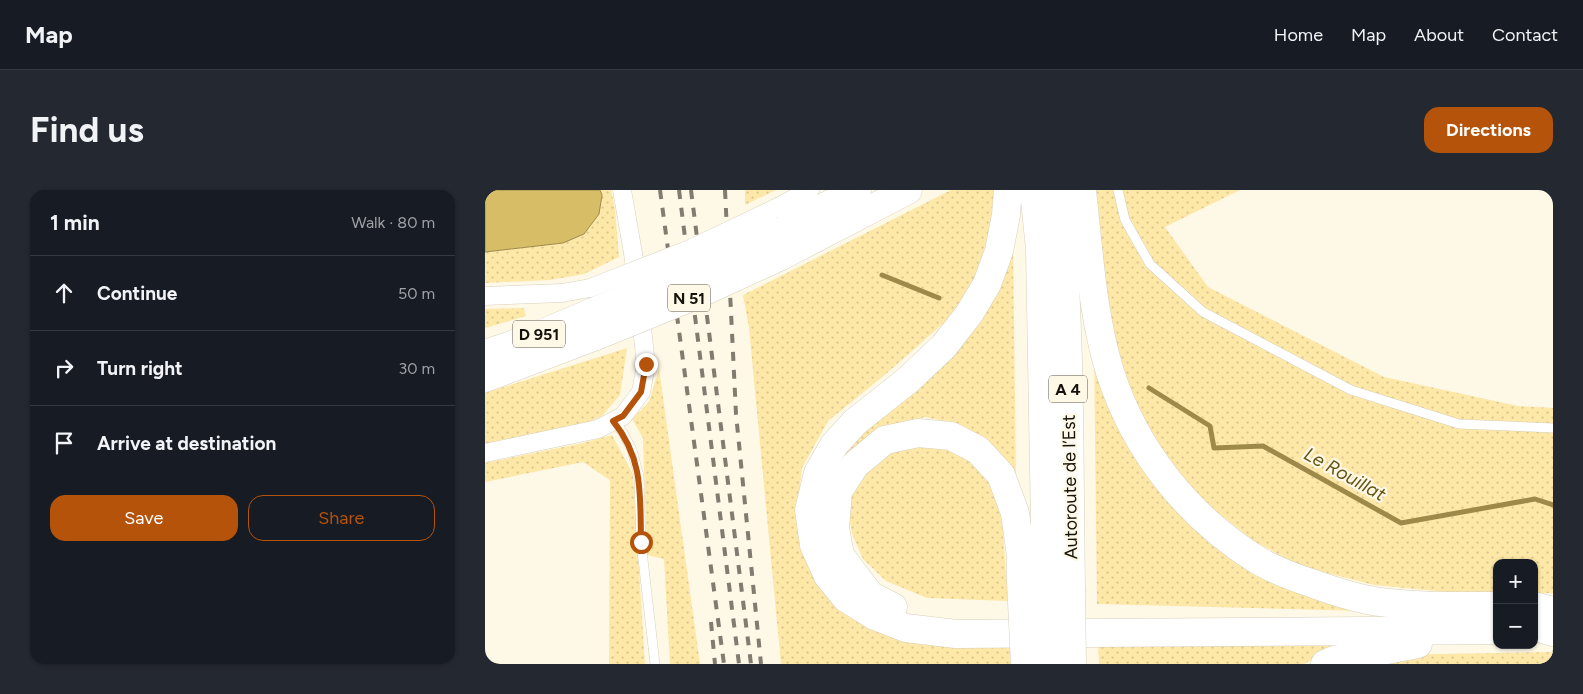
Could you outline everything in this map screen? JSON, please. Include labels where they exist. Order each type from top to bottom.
[{"type":"main road","points":[[777,232],[857,190]]},
{"type":"main road","name":"N 51","points":[[485,378],[593,312],[694,296],[777,232],[908,190]]},
{"type":"main road","points":[[1008,190],[1006,215],[999,251],[987,284],[969,314],[944,346],[908,380],[855,422],[834,445],[818,473],[809,510],[814,545],[828,576],[846,598],[875,616],[905,628],[957,634],[1493,630]]},
{"type":"main road","name":"Autoroute de l’Est","points":[[1034,190],[1040,249],[1047,664]]},
{"type":"main road","name":"Autoroute de l’Est","points":[[1058,190],[1064,256],[1069,401],[1046,584],[1072,664]]},
{"type":"main road","points":[[1082,190],[1095,308],[1110,373],[1125,412],[1151,458],[1176,491],[1203,520],[1260,561],[1340,594],[1389,603],[1493,606]]},
{"type":"main road","name":"D 951","points":[[485,354],[529,339],[593,312]]},
{"type":"main road","points":[[1025,664],[1046,584],[1021,556],[1015,513],[1001,475],[977,450],[951,436],[917,433],[885,440],[855,466],[839,491],[835,528],[840,555],[871,596],[901,611],[927,618],[962,620],[1119,617],[1493,616]]},
{"type":"main road","points":[[1538,607],[1553,612]]},
{"type":"main road","points":[[1538,614],[1553,612]]},
{"type":"main road","points":[[1538,628],[1553,632]]},
{"type":"main road","points":[[1538,638],[1553,636]]},
{"type":"main road","points":[[1325,664],[1334,660],[1419,644],[1493,641]]},
{"type":"street","points":[[485,453],[598,428],[623,416],[641,392],[646,364],[633,252],[622,190]]},
{"type":"street","points":[[485,296],[562,293],[593,312],[690,249],[777,232],[810,190]]},
{"type":"lane","points":[[1118,190],[1125,220],[1150,264],[1203,312],[1360,393],[1459,424],[1553,428]]},
{"type":"lane","points":[[613,421],[623,433],[632,450],[639,476],[641,542],[655,664]]},
{"type":"shaded area","points":[[485,190],[600,190],[602,195],[599,214],[584,234],[563,243],[485,252]]},
{"type":"shaded area","points":[[600,190],[611,190],[615,209],[619,257],[584,274],[550,280],[485,283],[485,252],[563,243],[584,234],[599,214],[602,195]]},
{"type":"shaded area","points":[[745,190],[776,190],[745,205]]},
{"type":"shaded area","points":[[951,190],[994,190],[994,204],[988,237],[974,283],[946,321],[887,373],[828,421],[802,468],[797,512],[853,612],[1011,644],[1012,664],[781,664],[749,328],[743,295]]},
{"type":"shaded area","points":[[1089,190],[1240,190],[1165,227],[1208,287],[1384,377],[1518,406],[1553,408],[1553,593],[1538,593],[1538,559],[1493,559],[1493,593],[1447,592],[1374,585],[1300,566],[1254,541],[1217,512],[1181,478],[1141,420],[1112,349]]},
{"type":"shaded area","points":[[1013,239],[1016,482],[984,438],[961,425],[925,417],[886,427],[841,458]]},
{"type":"shaded area","points":[[524,308],[526,316],[485,328],[485,309]]},
{"type":"shaded area","points":[[627,348],[620,395],[602,416],[571,430],[485,447],[485,393]]},
{"type":"shaded area","points":[[1094,348],[1175,500],[1363,611],[1097,604]]},
{"type":"shaded area","points":[[659,369],[700,664],[670,664],[664,559],[647,555],[643,438],[632,419],[649,402]]},
{"type":"shaded area","points":[[612,435],[633,474],[645,664],[609,664],[610,480],[583,462],[485,482],[485,463],[583,443]]},
{"type":"shaded area","points":[[912,445],[946,448],[972,459],[991,481],[1001,504],[1008,601],[927,598],[886,581],[863,559],[852,534],[848,509],[855,484],[888,451]]},
{"type":"shaded area","points":[[1383,639],[1325,653],[1304,664],[1099,664],[1098,642]]},
{"type":"shaded area","points":[[1553,652],[1553,664],[1357,664],[1380,655]]},
{"type":"waterway","name":"Le Rouillat","points":[[882,275],[939,298]]},
{"type":"waterway","name":"Le Rouillat","points":[[1149,388],[1210,426],[1214,448],[1263,446],[1401,523],[1535,499],[1553,505]]},
{"type":"railway","points":[[660,190],[724,664]]},
{"type":"railway","points":[[679,190],[739,664]]},
{"type":"railway","points":[[691,190],[751,664]]},
{"type":"railway","points":[[725,190],[736,414],[761,664]]},
{"type":"railway","points":[[711,622],[715,664]]},
{"type":"route","points":[[641,542],[639,476],[632,450],[623,433],[613,421],[623,416],[641,392],[646,364]]}]
